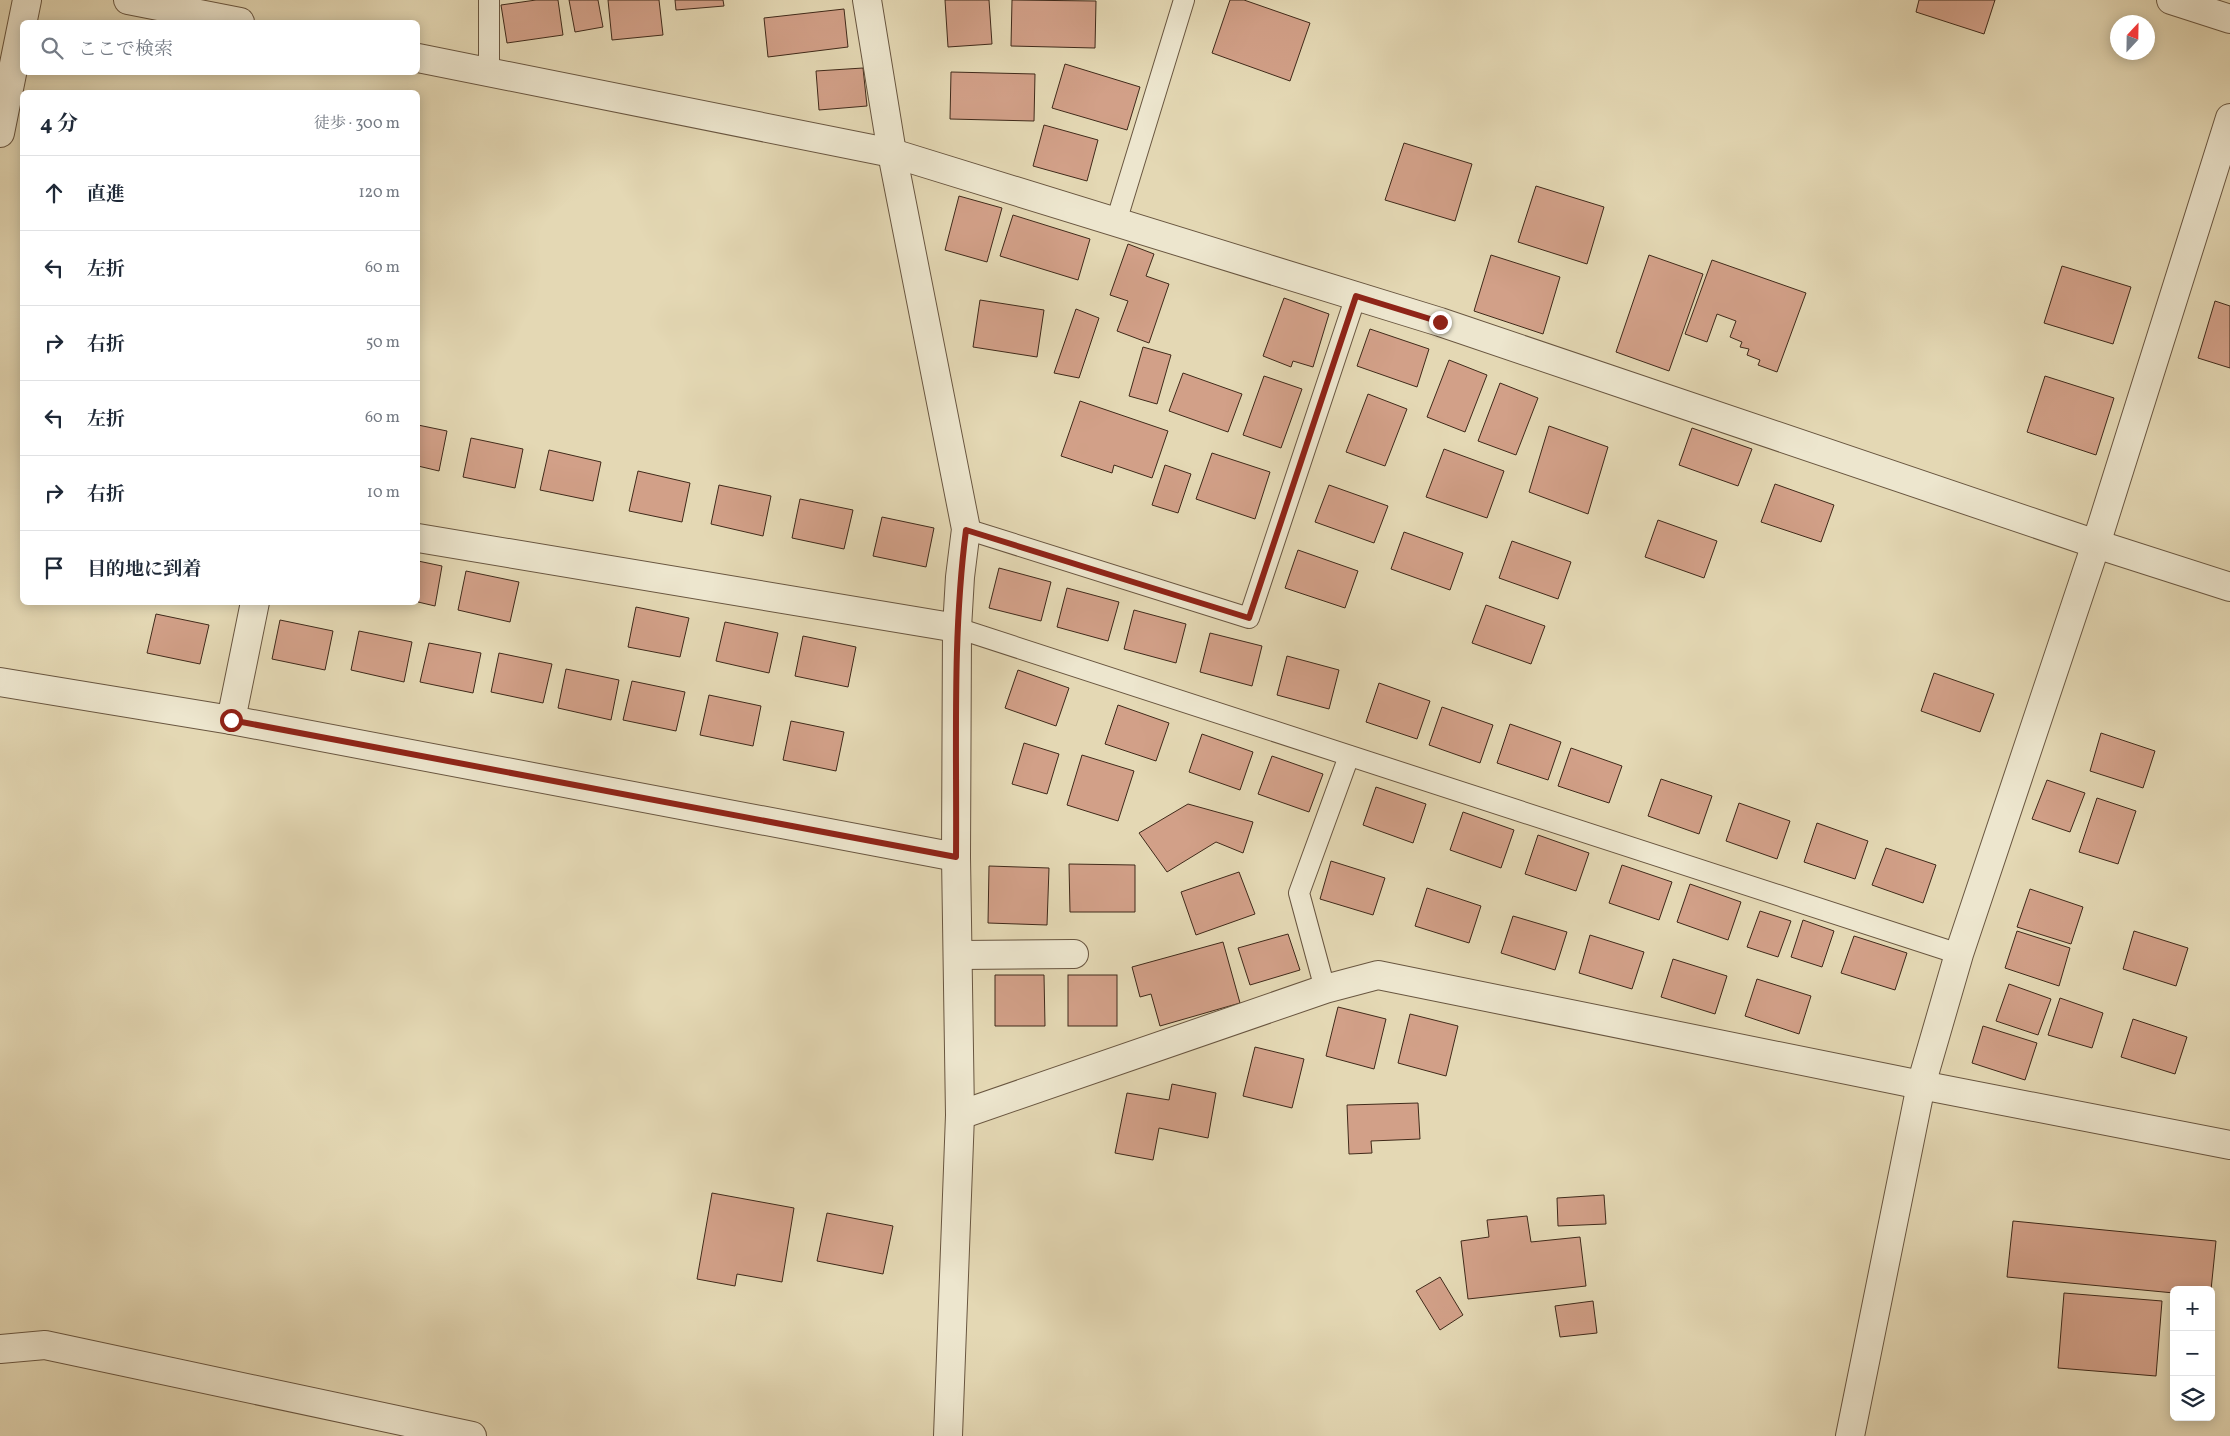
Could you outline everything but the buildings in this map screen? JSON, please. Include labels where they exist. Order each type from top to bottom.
[{"type":"street","points":[[22,20],[26,0]]},
{"type":"street","points":[[128,0],[230,20]]},
{"type":"street","points":[[867,0],[892,153],[966,530],[960,577],[957,628],[956,857],[960,1115],[948,1436]]},
{"type":"street","points":[[2171,0],[2230,19]]},
{"type":"street","points":[[0,133],[20,31]]},
{"type":"street","points":[[420,58],[892,153],[1356,296],[1656,394],[2096,544],[2230,587]]},
{"type":"street","points":[[1850,1436],[1921,1085],[1959,954],[2096,544],[2230,118]]},
{"type":"street","points":[[420,538],[957,628]]},
{"type":"street","points":[[231,720],[255,605]]},
{"type":"street","points":[[0,682],[231,720],[956,857]]},
{"type":"street","points":[[959,955],[1074,954]]},
{"type":"street","points":[[960,1115],[1325,989],[1378,975],[1921,1085],[2230,1145]]},
{"type":"street","points":[[0,1349],[45,1345],[472,1436]]},
{"type":"lane","points":[[488,0],[489,73]]},
{"type":"lane","points":[[1116,222],[1184,0]]},
{"type":"lane","points":[[966,530],[1249,618],[1356,296]]},
{"type":"lane","points":[[957,628],[1959,954]]},
{"type":"lane","points":[[1325,989],[1299,893],[1349,756]]},
{"type":"route","points":[[231,720],[956,857],[957,628],[960,577],[966,530],[1249,618],[1356,296],[1440,322]]}]
